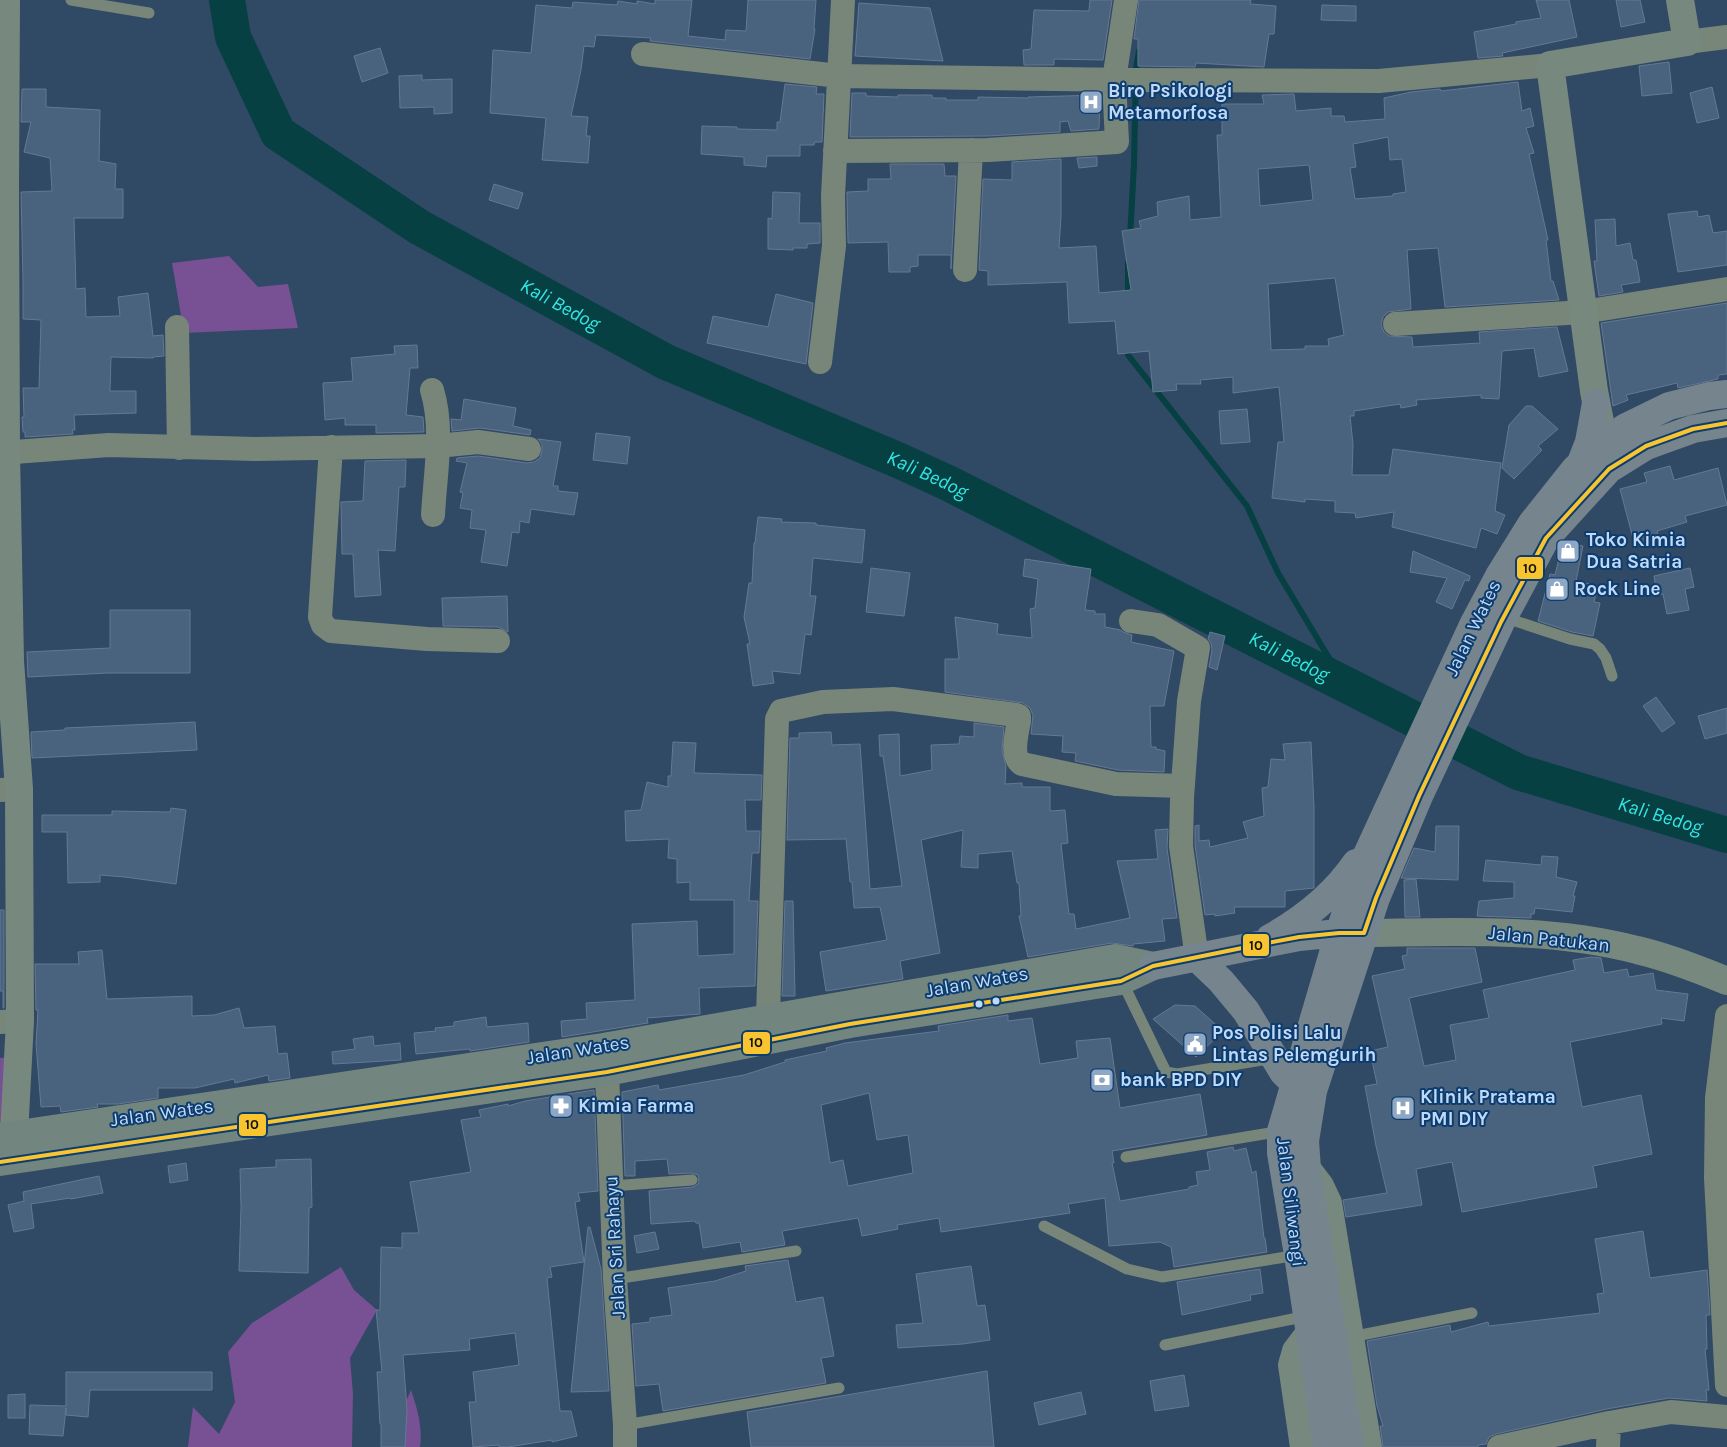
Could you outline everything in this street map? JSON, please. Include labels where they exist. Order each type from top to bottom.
[{"type":"highway","name":"Jalan Wates","points":[[1351,933],[1376,898],[1419,796],[1481,635],[1499,576],[1532,523],[1580,464],[1604,441],[1669,406],[1727,394]]},
{"type":"highway","points":[[1596,402],[1602,413],[1608,418],[1617,421],[1637,422]]},
{"type":"highway","points":[[1580,464],[1589,442],[1596,402]]},
{"type":"highway","name":"Jalan Wates","points":[[1351,933],[1364,861],[1392,799],[1481,635],[1503,617],[1546,538],[1609,469],[1646,446],[1693,429],[1727,423]]},
{"type":"highway","points":[[1256,946],[1298,921],[1328,897],[1344,880],[1377,831]]},
{"type":"highway","name":"Jalan Wates","points":[[1153,966],[1299,937],[1351,933]]},
{"type":"highway","name":"Jalan Siliwangi","points":[[1327,1447],[1298,1255],[1280,1153],[1294,1130],[1303,1087],[1351,933]]},
{"type":"highway","points":[[1197,958],[1221,981],[1246,1011],[1283,1072],[1303,1087]]},
{"type":"highway","name":"Jalan Siliwangi","points":[[1294,1130],[1307,1169],[1350,1447]]},
{"type":"main road","name":"Jalan Wates","points":[[605,1060],[768,1017],[1153,966]]},
{"type":"main road","name":"Jalan Wates","points":[[8,1148],[850,1024],[1118,970]]},
{"type":"street","points":[[6,0],[2,187],[5,662],[10,789],[8,1148]]},
{"type":"street","points":[[820,362],[834,246],[833,196],[843,0]]},
{"type":"street","points":[[835,151],[970,150],[1117,142],[1123,80],[1126,0]]},
{"type":"street","points":[[1680,0],[1687,42]]},
{"type":"street","points":[[643,54],[839,76],[1379,81],[1550,65],[1687,42],[1727,38]]},
{"type":"street","points":[[1550,65],[1583,312],[1596,402],[1604,441]]},
{"type":"street","points":[[965,270],[970,150]]},
{"type":"street","points":[[1394,324],[1583,312],[1727,289]]},
{"type":"street","points":[[177,327],[180,448]]},
{"type":"street","points":[[432,390],[437,407],[433,515]]},
{"type":"street","points":[[3,453],[109,445],[255,449],[437,446],[478,442],[529,449]]},
{"type":"street","points":[[331,447],[320,617],[323,625],[331,631],[498,641]]},
{"type":"street","points":[[1132,621],[1158,624],[1198,648],[1189,701],[1181,846],[1197,958]]},
{"type":"street","points":[[768,1017],[777,719],[781,711],[823,702],[893,699],[1016,715],[1019,716],[1019,720],[1016,755],[1018,762],[1022,764],[1116,784],[1183,786]]},
{"type":"street","name":"Jalan Patukan","points":[[1351,933],[1498,932],[1568,937],[1637,950],[1727,981]]},
{"type":"street","points":[[1727,1016],[1717,1098],[1716,1178],[1727,1385]]},
{"type":"street","name":"Jalan Sri Rahayu","points":[[605,1060],[615,1279],[625,1436]]},
{"type":"street","points":[[1307,1169],[1320,1186],[1328,1203],[1368,1447]]},
{"type":"street","points":[[1304,1447],[1292,1365],[1308,1325]]},
{"type":"street","points":[[1499,1447],[1609,1423],[1671,1412],[1727,1417]]},
{"type":"street","points":[[1608,1447],[1609,1423]]},
{"type":"lane","points":[[71,0],[149,13]]},
{"type":"lane","points":[[1503,617],[1570,639],[1594,644],[1606,658],[1612,676]]},
{"type":"lane","points":[[1118,970],[1166,1072],[1177,1074],[1274,1058]]},
{"type":"lane","points":[[1126,1157],[1294,1130]]},
{"type":"lane","points":[[612,1186],[692,1180]]},
{"type":"lane","points":[[1044,1226],[1126,1269],[1162,1277],[1298,1255]]},
{"type":"lane","points":[[615,1279],[796,1251]]},
{"type":"lane","points":[[1351,1337],[1472,1313]]},
{"type":"lane","points":[[1165,1345],[1308,1325]]},
{"type":"lane","points":[[625,1436],[840,1388]]},
{"type":"shaded area","points":[[229,256],[258,287],[288,284],[298,328],[184,333],[172,263]]},
{"type":"shaded area","points":[[11,1057],[0,1130],[0,1058]]},
{"type":"shaded area","points":[[341,1267],[354,1290],[377,1310],[350,1358],[353,1394],[352,1447],[188,1447],[193,1407],[219,1434],[235,1402],[228,1352],[252,1323]]},
{"type":"shaded area","points":[[411,1390],[420,1425],[420,1447],[386,1447]]},
{"type":"building","points":[[655,0],[692,0],[688,36],[725,40],[726,30],[746,31],[748,0],[816,0],[815,29],[810,59],[650,41],[651,38],[596,35],[594,47],[584,46],[571,116],[588,117],[586,136],[590,136],[588,163],[542,160],[546,118],[490,113],[493,50],[531,53],[536,5],[572,8],[573,2],[617,5],[618,1],[637,4],[637,1],[655,4]]},
{"type":"building","points":[[1090,0],[1112,0],[1103,60],[1054,59],[1054,65],[1024,65],[1023,50],[1031,49],[1034,10],[1089,11]]},
{"type":"building","points":[[1139,0],[1251,0],[1250,4],[1276,6],[1274,34],[1269,34],[1264,67],[1196,63],[1195,67],[1138,66],[1138,39],[1134,39]]},
{"type":"building","points":[[1536,0],[1569,0],[1577,37],[1502,53],[1503,56],[1478,58],[1474,32],[1541,18]]},
{"type":"building","points":[[1616,0],[1640,0],[1645,22],[1621,27]]},
{"type":"building","points":[[859,3],[930,8],[943,61],[855,56]]},
{"type":"building","points":[[1322,5],[1356,6],[1356,21],[1321,20]]},
{"type":"building","points":[[380,48],[388,73],[362,82],[354,56]]},
{"type":"building","points":[[1669,62],[1672,93],[1642,96],[1639,66]]},
{"type":"building","points":[[422,75],[422,80],[452,79],[452,113],[434,114],[434,107],[400,108],[399,76]]},
{"type":"building","points":[[1518,82],[1522,111],[1530,108],[1534,126],[1526,128],[1534,153],[1529,154],[1548,240],[1546,240],[1551,281],[1553,281],[1559,300],[1445,307],[1438,248],[1407,250],[1411,309],[1388,312],[1383,317],[1381,325],[1384,332],[1389,336],[1412,337],[1413,347],[1480,343],[1479,332],[1557,327],[1568,371],[1539,377],[1534,348],[1502,351],[1499,399],[1481,398],[1481,395],[1416,400],[1417,405],[1401,408],[1400,404],[1354,411],[1354,416],[1350,416],[1353,444],[1352,475],[1389,475],[1393,449],[1501,463],[1495,511],[1505,515],[1497,534],[1481,528],[1476,548],[1392,527],[1394,512],[1356,518],[1355,513],[1335,512],[1335,501],[1305,499],[1305,502],[1272,498],[1278,442],[1284,442],[1279,387],[1233,393],[1233,377],[1200,380],[1201,384],[1176,384],[1177,390],[1153,392],[1149,351],[1118,354],[1115,321],[1069,323],[1067,282],[988,285],[988,271],[979,270],[983,179],[1012,180],[1012,162],[1061,159],[1059,248],[1096,246],[1099,293],[1131,290],[1122,231],[1141,228],[1139,221],[1158,216],[1157,202],[1189,196],[1190,220],[1221,217],[1217,135],[1222,135],[1222,104],[1264,104],[1262,95],[1294,94],[1296,111],[1331,108],[1331,116],[1344,116],[1345,122],[1385,119],[1384,98],[1411,92],[1440,89],[1441,91]],"holes":[[[1388,137],[1390,160],[1402,159],[1406,192],[1393,194],[1393,196],[1355,199],[1350,168],[1356,167],[1353,144]],[[1309,165],[1313,200],[1260,206],[1258,169]],[[1335,278],[1344,335],[1328,339],[1329,346],[1305,346],[1305,349],[1271,350],[1268,284]]]},
{"type":"building","points":[[785,84],[817,87],[816,94],[824,94],[822,142],[815,142],[814,145],[800,145],[800,156],[767,156],[766,167],[744,165],[744,157],[701,154],[702,126],[777,130],[777,122],[780,122]]},
{"type":"building","points":[[1712,87],[1719,118],[1697,123],[1690,93]]},
{"type":"building","points":[[22,89],[46,89],[46,107],[100,110],[99,161],[116,164],[115,189],[123,189],[123,218],[74,218],[76,289],[85,288],[86,317],[120,316],[118,297],[148,293],[153,336],[163,335],[164,356],[153,358],[111,357],[110,391],[136,391],[136,413],[74,415],[75,430],[72,430],[73,434],[25,437],[25,432],[23,432],[23,388],[39,388],[41,320],[23,319],[21,192],[52,191],[50,158],[24,152],[31,122],[21,122]]},
{"type":"building","points":[[852,93],[866,93],[866,96],[898,97],[898,95],[932,95],[932,98],[946,98],[946,100],[978,100],[978,97],[1028,98],[1100,95],[1099,129],[1071,131],[1068,121],[1060,122],[1060,132],[988,136],[850,137]]},
{"type":"building","points":[[1097,157],[1097,166],[1079,168],[1077,158]]},
{"type":"building","points":[[890,164],[944,164],[945,176],[956,176],[951,269],[951,255],[918,255],[918,266],[910,267],[910,272],[889,272],[888,242],[848,243],[847,192],[868,191],[868,179],[891,179]]},
{"type":"building","points":[[494,184],[523,193],[518,209],[489,200]]},
{"type":"building","points":[[773,192],[800,193],[799,223],[820,223],[820,243],[807,244],[807,248],[793,248],[793,250],[768,249],[768,218],[772,219]]},
{"type":"building","points":[[1697,211],[1698,217],[1709,215],[1713,233],[1727,231],[1727,265],[1678,272],[1668,214]]},
{"type":"building","points":[[1615,219],[1616,246],[1630,243],[1633,260],[1636,260],[1640,282],[1621,285],[1623,292],[1599,296],[1594,261],[1597,261],[1595,220]]},
{"type":"building","points":[[776,294],[813,303],[806,364],[707,343],[713,316],[768,327]]},
{"type":"building","points":[[1727,303],[1727,374],[1718,375],[1718,379],[1678,388],[1677,383],[1626,395],[1628,400],[1613,406],[1601,323]]},
{"type":"building","points":[[417,345],[418,368],[410,368],[406,415],[423,417],[424,432],[376,433],[376,425],[345,425],[345,418],[325,420],[323,383],[353,381],[351,358],[395,354],[394,346]]},
{"type":"building","points":[[464,399],[516,408],[513,426],[531,430],[530,435],[480,428],[452,431],[451,419],[461,420]]},
{"type":"building","points":[[1526,406],[1532,406],[1558,429],[1538,446],[1542,450],[1514,479],[1502,468],[1509,425]]},
{"type":"building","points":[[1247,409],[1250,442],[1221,444],[1219,411]]},
{"type":"building","points":[[596,433],[630,437],[627,464],[593,460]]},
{"type":"building","points":[[538,439],[561,442],[553,486],[558,486],[558,491],[578,493],[574,515],[531,509],[529,523],[520,521],[519,533],[512,532],[507,566],[481,562],[486,530],[470,528],[472,510],[460,508],[463,493],[460,492],[467,463],[456,461],[457,458],[478,456],[527,463],[534,462],[540,458],[542,451],[542,444]]},
{"type":"building","points":[[406,460],[405,487],[399,487],[395,551],[378,550],[381,595],[355,597],[353,554],[342,554],[341,502],[363,501],[365,461]]},
{"type":"building","points":[[1670,466],[1674,480],[1718,468],[1727,505],[1685,516],[1687,522],[1657,531],[1659,541],[1635,546],[1620,489],[1647,482],[1644,473]]},
{"type":"building","points":[[758,517],[782,519],[781,522],[816,523],[816,525],[865,530],[862,563],[813,558],[810,596],[816,596],[811,635],[805,634],[800,674],[772,671],[774,683],[753,686],[747,644],[750,644],[744,617],[749,583],[752,583],[754,543]]},
{"type":"building","points":[[1563,542],[1583,546],[1576,581],[1598,586],[1594,602],[1600,603],[1593,636],[1572,632],[1538,621],[1550,574],[1555,575]]},
{"type":"building","points":[[1413,551],[1470,576],[1469,581],[1465,580],[1452,609],[1436,602],[1447,578],[1410,572]]},
{"type":"building","points":[[1025,559],[1091,569],[1085,610],[1095,611],[1095,614],[1105,614],[1105,627],[1121,630],[1132,635],[1131,642],[1174,651],[1164,706],[1150,706],[1151,747],[1165,751],[1164,772],[1118,770],[1075,761],[1076,753],[1062,752],[1063,736],[1031,734],[1033,715],[1030,708],[1023,703],[945,692],[945,659],[959,659],[955,617],[998,624],[997,634],[1032,638],[1030,609],[1035,608],[1038,579],[1023,576]]},
{"type":"building","points":[[871,568],[910,573],[904,616],[866,612]]},
{"type":"building","points":[[1690,568],[1694,587],[1685,589],[1689,610],[1667,614],[1663,594],[1657,595],[1654,576]]},
{"type":"building","points":[[507,596],[508,632],[498,627],[443,626],[442,598]]},
{"type":"building","points":[[110,610],[190,610],[190,673],[108,673],[28,677],[27,652],[110,648]]},
{"type":"building","points":[[1210,632],[1225,636],[1217,670],[1209,667],[1212,650],[1208,639]]},
{"type":"building","points":[[1656,697],[1675,723],[1662,732],[1643,706]]},
{"type":"building","points":[[1727,708],[1727,733],[1705,739],[1698,716]]},
{"type":"building","points":[[195,722],[197,750],[32,758],[31,732],[65,730],[65,728]]},
{"type":"building","points":[[974,723],[1004,727],[1002,750],[1006,766],[1005,784],[1022,783],[1022,787],[1050,787],[1050,811],[1065,810],[1068,843],[1061,844],[1069,914],[1074,914],[1076,929],[1130,918],[1117,861],[1158,859],[1155,830],[1168,829],[1167,848],[1177,918],[1162,919],[1165,941],[1133,944],[1133,946],[1112,943],[1028,957],[1019,916],[1021,916],[1019,883],[1017,883],[1012,851],[978,854],[978,868],[961,867],[963,830],[921,840],[940,953],[900,961],[903,979],[826,991],[820,952],[887,940],[880,907],[854,908],[846,839],[787,840],[790,738],[799,738],[799,733],[831,732],[832,745],[860,744],[870,889],[902,886],[883,756],[880,756],[879,735],[899,734],[900,776],[932,770],[931,745],[959,744],[960,736],[974,737]]},
{"type":"building","points":[[673,742],[696,743],[694,773],[762,775],[761,800],[745,800],[746,831],[760,831],[759,853],[752,853],[749,901],[758,901],[755,986],[699,988],[700,1014],[647,1018],[648,1023],[562,1037],[561,1021],[587,1019],[586,1003],[635,1000],[632,924],[697,921],[698,956],[734,954],[734,900],[690,900],[690,882],[677,883],[677,859],[668,858],[669,839],[626,841],[625,811],[641,810],[647,782],[668,787],[668,776],[671,776]]},
{"type":"building","points":[[1311,742],[1314,807],[1314,888],[1285,891],[1285,907],[1234,907],[1235,913],[1215,916],[1215,914],[1205,915],[1195,845],[1195,826],[1199,825],[1199,841],[1209,840],[1210,847],[1248,838],[1243,822],[1264,816],[1262,788],[1268,787],[1271,759],[1285,760],[1283,744]]},
{"type":"building","points":[[171,808],[186,810],[176,884],[100,875],[100,882],[68,883],[67,832],[42,832],[42,815],[112,815],[112,811],[170,812]]},
{"type":"building","points":[[1436,826],[1459,826],[1458,880],[1401,878],[1414,848],[1435,852]]},
{"type":"building","points":[[1542,856],[1558,857],[1556,877],[1577,882],[1573,896],[1575,896],[1572,912],[1535,908],[1531,918],[1477,916],[1479,901],[1514,898],[1514,882],[1483,881],[1486,860],[1541,865]]},
{"type":"building","points":[[1416,879],[1420,917],[1405,917],[1404,880]]},
{"type":"building","points":[[785,901],[793,901],[795,996],[782,996]]},
{"type":"building","points":[[0,910],[4,910],[4,1008],[3,991],[0,991]]},
{"type":"building","points":[[1407,948],[1475,948],[1482,982],[1409,998],[1424,1066],[1456,1060],[1450,1025],[1489,1018],[1483,990],[1575,970],[1573,960],[1591,957],[1601,958],[1604,973],[1627,969],[1629,977],[1653,973],[1656,990],[1688,994],[1684,1021],[1661,1018],[1662,1024],[1570,1042],[1582,1107],[1641,1095],[1652,1154],[1593,1166],[1597,1187],[1462,1212],[1452,1162],[1416,1169],[1422,1205],[1346,1217],[1343,1200],[1387,1193],[1365,1086],[1377,1084],[1370,1051],[1388,1047],[1372,976],[1405,969],[1402,956],[1407,955]]},
{"type":"building","points":[[102,950],[107,999],[192,996],[192,1016],[214,1015],[239,1008],[244,1028],[275,1026],[278,1054],[287,1053],[290,1078],[269,1081],[268,1075],[235,1083],[234,1079],[195,1088],[158,1088],[158,1098],[118,1104],[97,1104],[98,1107],[61,1112],[60,1106],[41,1107],[36,1044],[38,1010],[36,1010],[35,964],[79,964],[78,952]]},
{"type":"building","name":"Pos Polisi Lalu Lintas Pelemgurih","points":[[1175,1005],[1195,1006],[1223,1031],[1196,1057],[1153,1019]]},
{"type":"building","points":[[1008,1015],[1008,1021],[1032,1018],[1040,1064],[1078,1058],[1076,1041],[1110,1038],[1120,1108],[1200,1094],[1207,1135],[1112,1151],[1114,1163],[1112,1163],[1120,1201],[1189,1189],[1189,1187],[1198,1185],[1196,1172],[1210,1170],[1207,1152],[1233,1147],[1234,1151],[1246,1148],[1252,1173],[1256,1171],[1267,1252],[1174,1267],[1171,1247],[1160,1242],[1109,1246],[1105,1198],[1068,1204],[1070,1213],[941,1232],[939,1218],[897,1225],[898,1229],[862,1236],[858,1218],[782,1231],[785,1245],[742,1252],[740,1242],[703,1248],[699,1223],[695,1221],[651,1224],[649,1191],[693,1187],[699,1183],[698,1175],[691,1173],[669,1174],[667,1159],[635,1161],[635,1176],[625,1176],[622,1092],[658,1085],[659,1090],[744,1075],[785,1062],[785,1060],[827,1051],[826,1048],[845,1043],[939,1031],[938,1026]],"holes":[[[869,1093],[877,1140],[908,1135],[913,1173],[848,1186],[843,1160],[830,1163],[821,1105]]]},
{"type":"building","points":[[486,1017],[487,1027],[528,1023],[529,1042],[470,1051],[470,1049],[416,1054],[414,1033],[436,1031],[435,1028],[454,1026],[454,1022]]},
{"type":"building","points":[[373,1036],[374,1046],[400,1043],[401,1060],[333,1064],[332,1052],[355,1049],[353,1039]]},
{"type":"building","points":[[594,1090],[598,1191],[578,1193],[580,1201],[575,1202],[584,1262],[550,1267],[552,1277],[547,1278],[560,1411],[571,1411],[577,1436],[552,1442],[552,1440],[508,1447],[499,1447],[499,1445],[473,1447],[469,1402],[476,1402],[473,1372],[519,1365],[515,1333],[469,1339],[470,1350],[403,1355],[407,1410],[405,1447],[381,1447],[377,1372],[382,1372],[376,1310],[380,1310],[381,1247],[402,1248],[402,1233],[419,1233],[410,1182],[471,1172],[461,1120],[481,1117],[479,1110]]},
{"type":"building","points":[[311,1159],[312,1207],[309,1208],[308,1273],[239,1271],[240,1169],[276,1167],[276,1160]]},
{"type":"building","points":[[186,1163],[188,1180],[170,1183],[168,1166]]},
{"type":"building","points":[[99,1176],[103,1193],[31,1204],[34,1228],[14,1232],[8,1205],[24,1201],[23,1192]]},
{"type":"building","points":[[588,1227],[590,1227],[601,1269],[609,1391],[571,1392]]},
{"type":"building","points":[[1643,1231],[1650,1278],[1707,1270],[1710,1315],[1706,1315],[1707,1349],[1705,1349],[1709,1390],[1706,1390],[1707,1401],[1669,1398],[1607,1409],[1496,1434],[1489,1437],[1486,1444],[1478,1445],[1478,1447],[1383,1447],[1380,1426],[1383,1426],[1377,1406],[1367,1341],[1450,1325],[1451,1332],[1488,1322],[1489,1326],[1600,1313],[1597,1294],[1604,1293],[1595,1239]]},
{"type":"building","points":[[655,1232],[659,1249],[637,1253],[634,1236]]},
{"type":"building","points":[[788,1260],[796,1302],[823,1297],[834,1356],[821,1358],[826,1383],[663,1411],[659,1384],[636,1386],[632,1324],[650,1322],[650,1318],[672,1315],[668,1288],[715,1281],[746,1271],[745,1266]]},
{"type":"building","points":[[971,1266],[977,1306],[985,1305],[990,1340],[963,1344],[898,1348],[896,1325],[923,1323],[916,1274]]},
{"type":"building","points":[[1260,1269],[1263,1293],[1250,1295],[1251,1300],[1182,1315],[1177,1282]]},
{"type":"building","points":[[987,1371],[994,1447],[751,1447],[747,1412]]},
{"type":"building","points":[[66,1372],[212,1372],[212,1390],[90,1390],[88,1417],[66,1415],[66,1408],[63,1436],[29,1434],[30,1405],[66,1406]]},
{"type":"building","points":[[1184,1375],[1189,1406],[1155,1411],[1150,1381]]},
{"type":"building","points":[[1081,1392],[1086,1414],[1039,1425],[1034,1403]]},
{"type":"building","points":[[25,1394],[25,1418],[8,1418],[8,1395]]},
{"type":"waterway","name":"Kali Bedog","points":[[227,0],[233,37],[278,133],[419,227],[666,362],[948,483],[1518,772],[1727,835]]},
{"type":"waterway","points":[[1130,238],[1136,69],[1139,51]]},
{"type":"waterway","points":[[1128,263],[1128,298]]},
{"type":"waterway","points":[[1128,346],[1128,355],[1247,506],[1278,573],[1344,683]]},
{"type":"transit line","name":"10","points":[[0,1162],[607,1072],[850,1024],[1121,981],[1153,966],[1299,937],[1339,933],[1364,933],[1376,898],[1419,796],[1501,622],[1546,538],[1609,469],[1646,446],[1693,429],[1727,423]]},
{"type":"place","name":"Biro Psikologi Metamorfosa","points":[[1091,102]]},
{"type":"place","name":"Toko Kimia Dua Satria","points":[[1568,551]]},
{"type":"place","name":"Rock Line","points":[[1557,589]]},
{"type":"place","name":"Pos Polisi Lalu Lintas Pelemgurih","points":[[1195,1044]]},
{"type":"place","name":"bank BPD DIY","points":[[1102,1080]]},
{"type":"place","name":"Kimia Farma","points":[[561,1106]]},
{"type":"place","name":"Klinik Pratama PMI DIY","points":[[1403,1108]]}]
